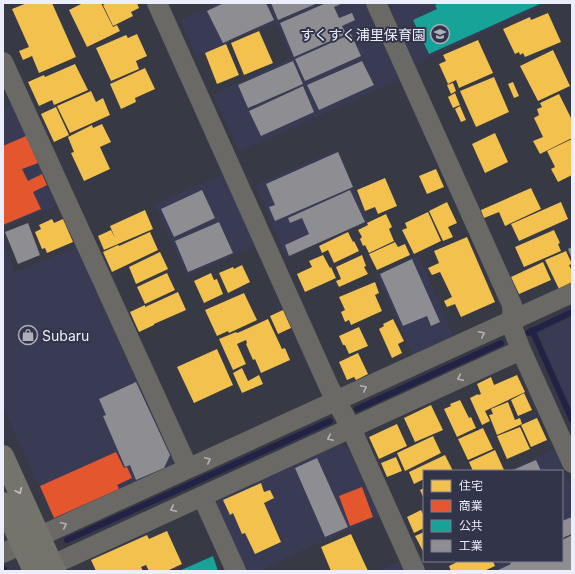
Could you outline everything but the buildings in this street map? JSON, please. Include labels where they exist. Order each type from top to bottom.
[{"type":"main road","points":[[3,456],[31,540],[45,569]]},
{"type":"main road","points":[[3,503],[31,540]]},
{"type":"street","points":[[157,3],[329,387],[351,428],[415,571]]},
{"type":"street","points":[[376,3],[512,305],[513,329],[572,463]]},
{"type":"street","points":[[3,62],[188,468]]},
{"type":"street","points":[[3,553],[572,293]]},
{"type":"street","points":[[45,569],[521,350]]},
{"type":"street","points":[[202,496],[236,571]]},
{"type":"shaded area","points":[[217,3],[365,3],[399,80],[239,152],[213,94],[292,58],[276,23],[196,56],[180,20]]},
{"type":"shaded area","name":"すくすく浦里保育園","points":[[385,3],[549,3],[413,65]]},
{"type":"shaded area","points":[[15,102],[60,204],[3,228],[3,107]]},
{"type":"shaded area","points":[[338,149],[368,221],[287,259],[255,185]]},
{"type":"shaded area","points":[[223,174],[256,246],[187,276],[154,204]]},
{"type":"shaded area","points":[[3,242],[15,272],[79,246],[174,458],[171,467],[54,519],[3,407]]},
{"type":"shaded area","points":[[418,255],[455,338],[413,357],[376,274]]},
{"type":"shaded area","points":[[572,317],[572,410],[538,333]]},
{"type":"shaded area","points":[[337,443],[348,448],[380,517],[314,545],[259,571],[246,571],[216,507],[219,497]]},
{"type":"shaded area","points":[[554,449],[572,489],[572,571],[491,571],[499,567],[497,562],[563,562],[563,470],[507,470]]},
{"type":"shaded area","points":[[400,561],[404,571],[378,571]]},
{"type":"waterway","points":[[528,333],[572,312]]},
{"type":"waterway","points":[[532,330],[572,420]]},
{"type":"waterway","points":[[357,409],[501,343]]},
{"type":"waterway","points":[[67,540],[330,421]]},
{"type":"place","name":"すくすく浦里保育園","points":[[440,34]]},
{"type":"place","name":"Subaru","points":[[28,335]]}]
